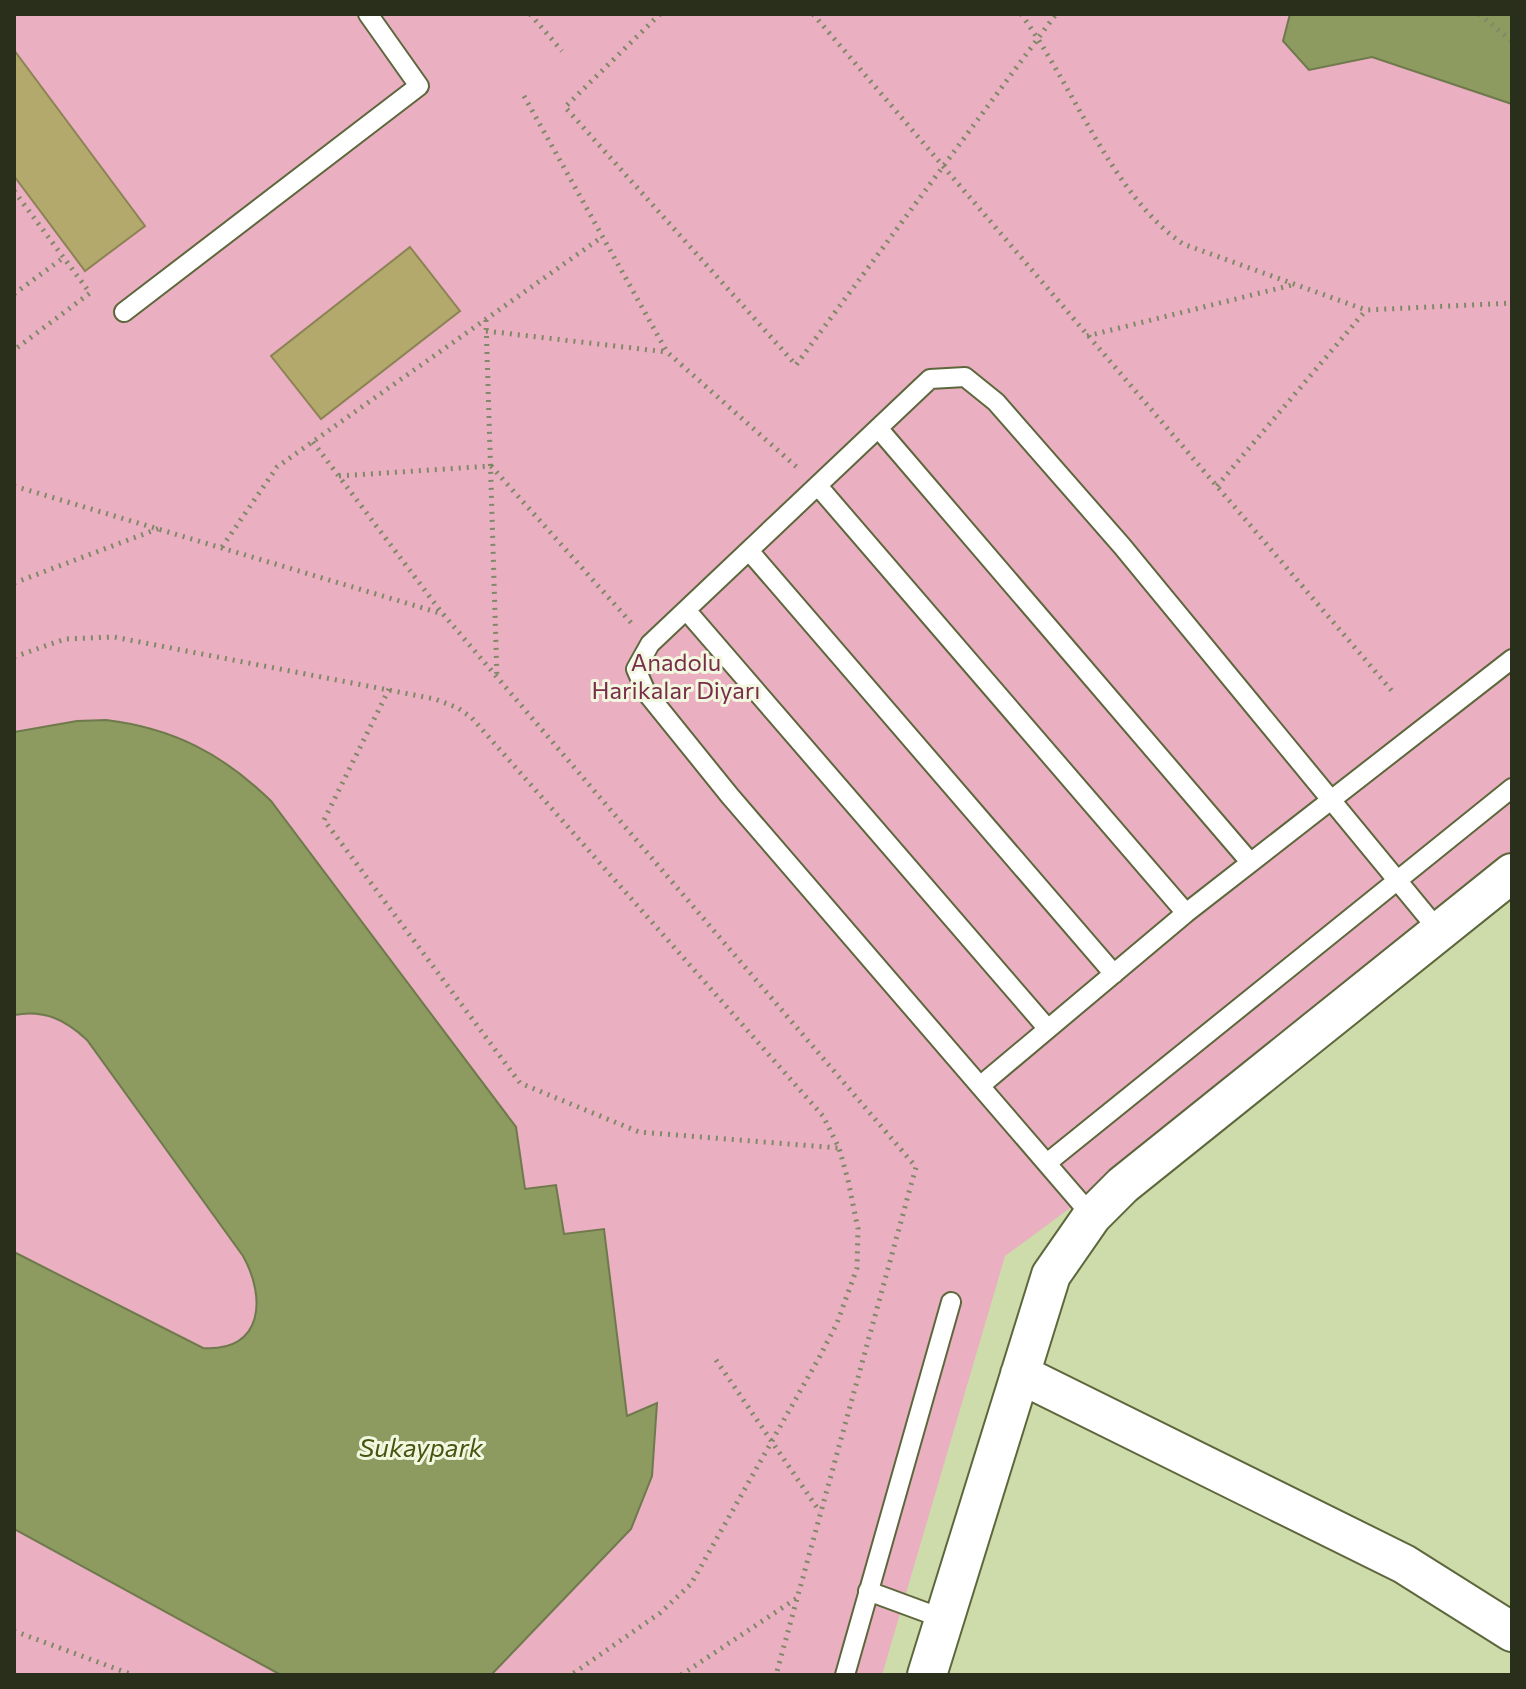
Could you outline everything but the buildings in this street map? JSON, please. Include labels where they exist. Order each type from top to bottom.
[{"type":"street","points":[[927,1675],[1051,1275],[1092,1216],[1145,1167],[1512,873]]},
{"type":"street","points":[[1020,1374],[1404,1564],[1512,1632]]},
{"type":"lane","points":[[124,312],[419,86],[368,14]]},
{"type":"lane","points":[[1092,1216],[730,796],[646,692],[636,669],[650,644],[751,553],[930,379],[965,377],[996,402],[1122,546],[1439,931]]},
{"type":"lane","points":[[878,428],[1250,862]]},
{"type":"lane","points":[[818,486],[1186,913]]},
{"type":"lane","points":[[751,553],[1114,974]]},
{"type":"lane","points":[[686,610],[1048,1029]]},
{"type":"lane","points":[[980,1086],[1186,913],[1512,659]]},
{"type":"lane","points":[[1047,1163],[1512,788]]},
{"type":"lane","points":[[845,1675],[951,1302]]},
{"type":"lane","points":[[868,1591],[944,1619]]},
{"type":"path","points":[[530,14],[562,51]]},
{"type":"path","points":[[660,14],[565,107],[796,365],[1056,14]]},
{"type":"path","points":[[813,14],[1392,691]]},
{"type":"path","points":[[1021,14],[1039,38],[1132,194],[1156,223],[1183,244],[1366,310],[1512,303]]},
{"type":"path","points":[[1479,14],[1512,41]]},
{"type":"path","points":[[524,96],[667,352],[818,486]]},
{"type":"path","points":[[14,191],[90,293],[14,350]]},
{"type":"path","points":[[222,547],[277,467],[602,237]]},
{"type":"path","points":[[14,294],[63,258]]},
{"type":"path","points":[[1087,336],[1296,284]]},
{"type":"path","points":[[1217,486],[1366,310]]},
{"type":"path","points":[[486,319],[497,679]]},
{"type":"path","points":[[486,331],[667,352]]},
{"type":"path","points":[[313,442],[443,614],[497,679],[916,1167],[776,1675]]},
{"type":"path","points":[[339,476],[491,466]]},
{"type":"path","points":[[491,466],[650,644]]},
{"type":"path","points":[[14,486],[443,614]]},
{"type":"path","points":[[14,583],[161,528]]},
{"type":"path","points":[[14,657],[65,639],[114,637],[447,702],[472,718],[810,1100],[839,1148],[858,1229],[857,1268],[837,1323],[691,1584],[660,1613],[571,1675]]},
{"type":"path","points":[[389,689],[324,820],[520,1083],[639,1132],[839,1148]]},
{"type":"path","points":[[716,1360],[821,1513]]},
{"type":"path","points":[[681,1675],[798,1597]]},
{"type":"path","points":[[14,1631],[133,1675]]},
{"type":"green space","name":"Anadolu Harikalar Diyarı","points":[[14,14],[1512,14],[1512,872],[1314,1028],[1005,1256],[882,1675],[14,1675]]},
{"type":"water","points":[[1290,14],[1512,14],[1512,104],[1372,57],[1309,70],[1283,41]]},
{"type":"water","name":"Sukaypark","points":[[106,720],[153,729],[196,746],[234,770],[271,801],[516,1127],[525,1189],[556,1185],[564,1234],[604,1229],[627,1416],[657,1403],[652,1476],[631,1529],[491,1675],[281,1675],[14,1529],[14,1252],[203,1348],[223,1347],[238,1341],[249,1331],[257,1304],[255,1288],[243,1256],[87,1040],[54,1018],[35,1014],[14,1015],[14,732],[77,721]]}]
